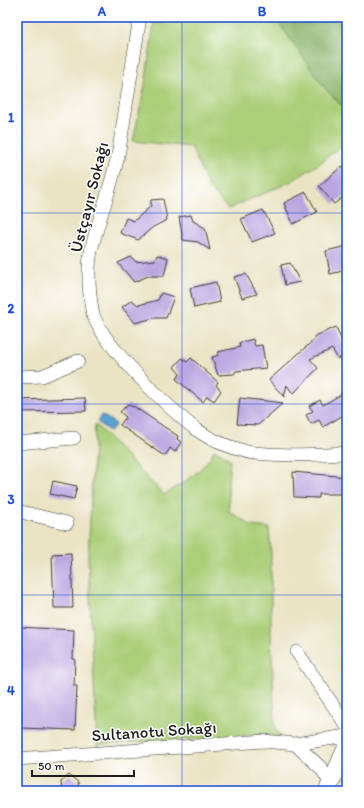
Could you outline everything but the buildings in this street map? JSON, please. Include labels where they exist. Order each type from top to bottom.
[{"type":"street","name":"Üstçayır Sokağı","points":[[140,17],[116,165],[92,248],[90,280],[92,312],[105,337],[128,365],[158,397],[198,431],[220,443],[246,452],[296,456],[347,453]]},
{"type":"street","points":[[17,377],[42,376],[78,361]]},
{"type":"street","points":[[17,442],[74,438]]},
{"type":"street","points":[[17,511],[67,522]]},
{"type":"street","points":[[297,652],[347,726]]},
{"type":"street","name":"Sultanotu Sokağı","points":[[17,759],[264,741],[294,744],[347,736]]},
{"type":"street","points":[[294,744],[322,768],[328,786]]},
{"type":"street","points":[[328,786],[347,746]]},
{"type":"green space","points":[[155,17],[275,17],[324,87],[341,105],[347,105],[347,141],[319,164],[290,182],[228,209],[209,188],[191,147],[133,141],[145,85]]},
{"type":"green space","points":[[275,17],[347,17],[347,105],[341,105],[324,87]]},
{"type":"green space","points":[[95,424],[164,495],[193,476],[210,458],[214,450],[220,452],[230,460],[228,484],[229,511],[252,526],[269,528],[271,553],[271,634],[275,729],[282,737],[261,735],[103,744],[97,747],[88,557]]},
{"type":"water","points":[[102,415],[116,424],[110,432],[97,422]]}]
